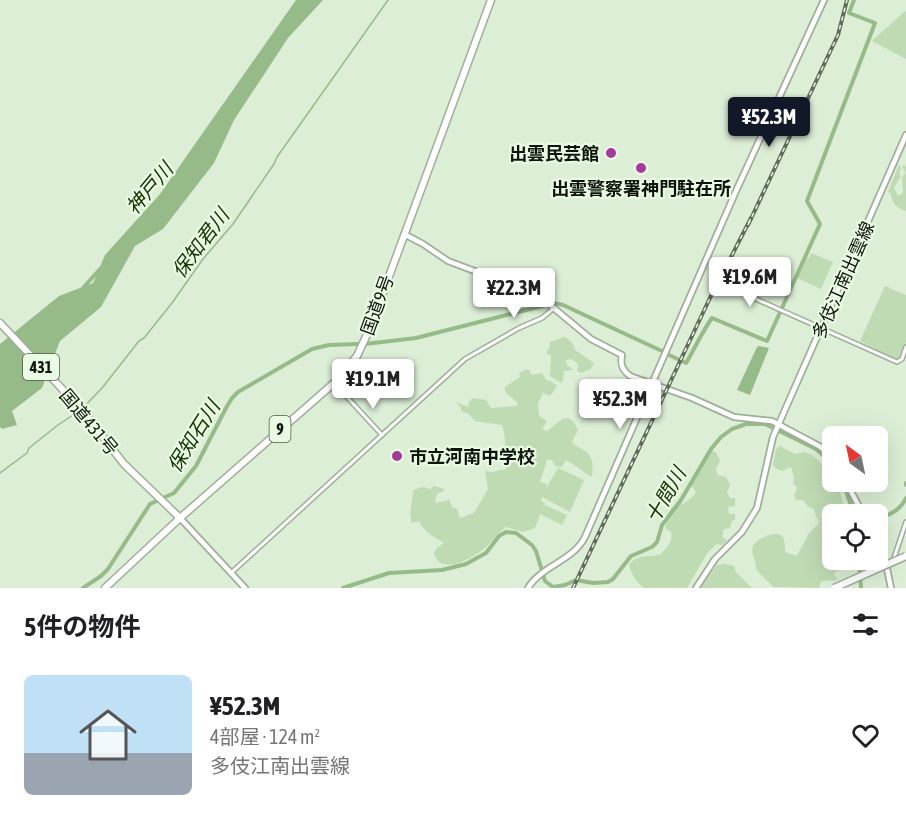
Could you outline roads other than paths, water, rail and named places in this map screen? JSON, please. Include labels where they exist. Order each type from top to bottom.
[{"type":"highway","name":"国道9号","points":[[105,588],[180,518],[334,384],[357,356],[491,0]]},
{"type":"highway","name":"国道431号","points":[[0,323],[82,410],[124,464],[180,518]]},
{"type":"highway","points":[[836,588],[906,557]]},
{"type":"main road","points":[[531,587],[543,574],[580,546],[824,0]]},
{"type":"main road","name":"多伎江南出雲線","points":[[696,588],[715,559],[750,521],[760,497],[778,426],[906,135]]},
{"type":"main road","points":[[404,234],[448,261],[533,292],[591,339],[622,356],[621,363],[624,372],[734,417],[767,420],[822,448]]},
{"type":"main road","points":[[180,518],[245,588]]},
{"type":"main road","points":[[887,570],[891,588]]},
{"type":"street","points":[[729,287],[897,362],[901,362],[906,347]]},
{"type":"street","points":[[231,573],[466,358],[519,328],[542,318],[552,306]]},
{"type":"street","points":[[334,384],[382,435]]},
{"type":"street","points":[[888,562],[894,558],[906,522]]},
{"type":"waterway","name":"保知君川","points":[[83,408],[144,338],[203,259],[233,224],[277,157],[388,0]]},
{"type":"waterway","name":"保知石川","points":[[667,354],[686,363],[712,318],[767,341],[820,224],[807,201],[875,23],[849,13],[854,0]]},
{"type":"waterway","name":"神戸川","points":[[83,288],[100,269]]},
{"type":"waterway","name":"保知石川","points":[[365,344],[416,338],[554,303],[563,305],[664,352]]},
{"type":"waterway","name":"保知石川","points":[[83,588],[108,569],[150,504],[174,493],[196,466],[226,408],[238,392],[312,349],[329,345],[358,344]]},
{"type":"waterway","name":"保知君川","points":[[0,473],[27,453],[29,448],[58,425],[79,411]]},
{"type":"waterway","name":"十間川","points":[[343,588],[389,573],[442,570],[466,564],[486,553],[499,536],[506,532],[516,533],[532,545],[545,581],[553,587],[576,580],[593,583],[608,582],[631,556],[652,547],[657,542],[662,525],[681,500],[711,449],[732,429],[746,424],[765,424],[816,449],[822,454]]},
{"type":"waterway","name":"十間川","points":[[846,492],[851,504]]},
{"type":"waterway","name":"十間川","points":[[888,514],[895,511],[906,498]]},
{"type":"waterway","points":[[860,570],[861,588]]},
{"type":"railway","points":[[748,225],[838,35],[847,0]]},
{"type":"railway","points":[[573,588],[709,300],[751,218]]},
{"type":"place","name":"出雲民芸館","points":[[611,153]]},
{"type":"place","name":"出雲警察署神門駐在所","points":[[641,168]]},
{"type":"place","name":"市立河南中学校","points":[[397,456]]}]
